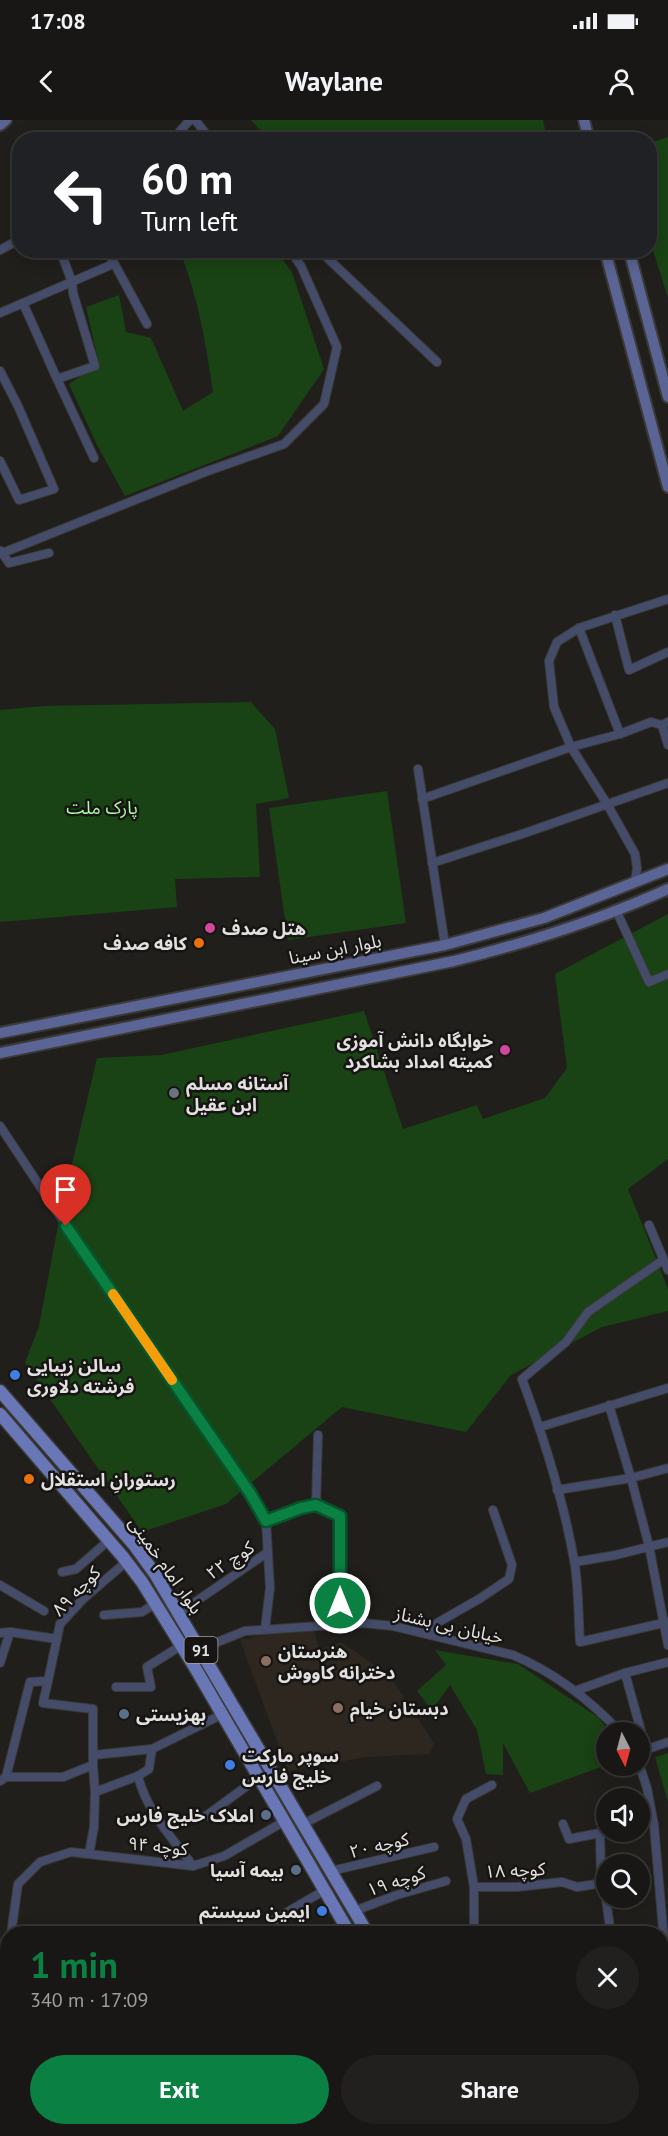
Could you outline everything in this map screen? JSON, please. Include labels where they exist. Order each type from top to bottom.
[{"type":"main road","points":[[0,125],[6,120]]},
{"type":"main road","points":[[607,258],[668,487]]},
{"type":"main road","points":[[631,258],[668,397]]},
{"type":"main road","name":"بلوار ابن سینا","points":[[0,1034],[445,945],[544,918],[668,868]]},
{"type":"main road","name":"بلوار ابن سینا","points":[[0,1053],[513,947],[668,889]]},
{"type":"main road","name":"بلوار امام خمینی","points":[[0,1391],[134,1545],[179,1613],[363,1926]]},
{"type":"main road","name":"بلوار امام خمینی","points":[[0,1414],[126,1562],[156,1604],[223,1714],[345,1926]]},
{"type":"main road","points":[[46,1469],[59,1458]]},
{"type":"main road","points":[[285,1821],[296,1812]]},
{"type":"street","points":[[179,132],[190,120]]},
{"type":"street","points":[[195,120],[205,132]]},
{"type":"street","points":[[57,380],[95,366],[73,293],[72,282],[63,258]]},
{"type":"street","points":[[110,258],[147,324]]},
{"type":"street","points":[[49,553],[9,563],[1,552],[205,471],[284,444],[324,404],[337,347],[296,258]]},
{"type":"street","points":[[327,258],[437,362]]},
{"type":"street","points":[[0,313],[113,264]]},
{"type":"street","points":[[23,303],[94,458]]},
{"type":"street","points":[[0,371],[18,406],[54,489],[19,500],[0,461]]},
{"type":"street","points":[[635,881],[637,868],[635,854],[571,747],[554,707],[549,661],[557,642],[579,628],[668,599]]},
{"type":"street","points":[[615,615],[629,669],[668,652]]},
{"type":"street","points":[[579,628],[620,734]]},
{"type":"street","points":[[422,799],[571,747],[620,734],[651,722],[665,723],[668,745]]},
{"type":"street","points":[[418,768],[445,945]]},
{"type":"street","points":[[432,863],[668,783]]},
{"type":"street","points":[[616,910],[648,982],[668,974]]},
{"type":"street","points":[[0,1126],[250,1493],[266,1521],[270,1588],[265,1629]]},
{"type":"street","points":[[649,1225],[668,1270]]},
{"type":"street","points":[[663,1260],[588,1312],[566,1342],[522,1380],[540,1427],[575,1562],[580,1642],[666,1623]]},
{"type":"street","points":[[540,1427],[668,1388]]},
{"type":"street","points":[[609,1405],[649,1546],[666,1623],[668,1645]]},
{"type":"street","points":[[316,1505],[318,1435]]},
{"type":"street","points":[[557,1490],[631,1478],[668,1468]]},
{"type":"street","points":[[266,1521],[316,1505],[340,1516],[340,1624]]},
{"type":"street","points":[[432,1634],[437,1623],[509,1579],[512,1565],[493,1510]]},
{"type":"street","points":[[62,1572],[76,1569],[108,1541]]},
{"type":"street","points":[[575,1562],[668,1542]]},
{"type":"street","name":"کوچ ۲۲","points":[[179,1613],[268,1552]]},
{"type":"street","name":"کوچه ۸۹","points":[[94,1755],[93,1708],[43,1703],[60,1624],[82,1600],[126,1562]]},
{"type":"street","points":[[0,1585],[44,1611]]},
{"type":"street","points":[[104,1615],[142,1612],[156,1604]]},
{"type":"street","name":"خیابان بی بشناز","points":[[200,1649],[245,1631],[363,1623],[393,1626],[432,1634],[529,1661],[575,1691],[609,1722]]},
{"type":"street","points":[[0,1633],[10,1632],[57,1639]]},
{"type":"street","points":[[0,1664],[10,1632]]},
{"type":"street","points":[[116,1687],[151,1687],[147,1667],[182,1645]]},
{"type":"street","points":[[575,1691],[626,1673],[668,1662]]},
{"type":"street","points":[[626,1673],[637,1722]]},
{"type":"street","points":[[48,1681],[30,1682],[3,1779],[63,1777],[93,1765]]},
{"type":"street","points":[[89,1854],[94,1827],[94,1755],[152,1749],[223,1714]]},
{"type":"street","points":[[650,1748],[668,1742]]},
{"type":"street","points":[[95,1792],[138,1776],[149,1769],[152,1749]]},
{"type":"street","points":[[138,1776],[141,1788],[158,1820],[193,1866]]},
{"type":"street","points":[[643,1776],[654,1825],[663,1926]]},
{"type":"street","points":[[206,1816],[260,1777]]},
{"type":"street","points":[[474,1887],[466,1839],[456,1819],[466,1799],[492,1785]]},
{"type":"street","points":[[303,1824],[377,1786]]},
{"type":"street","name":"کوچه ۹۴","points":[[12,1926],[18,1884],[40,1863],[71,1852],[193,1866],[224,1856],[285,1821]]},
{"type":"street","points":[[563,1824],[569,1839],[600,1833],[601,1854]]},
{"type":"street","name":"کوچه ۲۰","points":[[331,1871],[434,1847]]},
{"type":"street","name":"کوچه ۱۹","points":[[354,1911],[397,1895],[446,1881]]},
{"type":"street","name":"کوچه ۱۸","points":[[474,1926],[474,1887],[517,1887],[562,1882],[577,1887],[596,1884]]},
{"type":"street","points":[[275,1926],[272,1921],[325,1890]]},
{"type":"street","points":[[607,1908],[610,1926]]},
{"type":"shaded area","name":"دبستان خیام","points":[[314,1631],[319,1649],[341,1642],[389,1675],[434,1743],[430,1754],[366,1757],[288,1771],[240,1640],[265,1634]]},
{"type":"green space","points":[[251,120],[543,120],[546,132],[262,132]]},
{"type":"green space","points":[[668,137],[668,298],[655,258],[657,141]]},
{"type":"green space","points":[[182,258],[281,258],[292,272],[324,369],[278,436],[125,496],[97,445],[69,384],[99,364],[86,307],[119,295],[126,332],[151,338],[183,411],[213,392],[201,321]]},
{"type":"green space","name":"پارک ملت","points":[[251,702],[275,729],[289,798],[256,804],[260,877],[175,879],[177,907],[0,922],[0,710],[45,706]]},
{"type":"green space","points":[[387,791],[406,923],[288,940],[269,808]]},
{"type":"green space","points":[[668,914],[668,1159],[628,1189],[668,1289],[668,1311],[602,1327],[511,1375],[466,1432],[342,1407],[226,1504],[142,1532],[25,1363],[39,1326],[61,1210],[97,1058],[161,1055],[364,1011],[403,1129],[477,1105],[483,1119],[545,1098],[567,1068],[555,974]]},
{"type":"green space","points":[[435,1650],[518,1664],[599,1718],[602,1722],[596,1722],[596,1769],[530,1793],[503,1743],[503,1775],[486,1774],[477,1730],[450,1685],[432,1710],[417,1691],[446,1665]]},
{"type":"green space","points":[[668,1753],[668,1802],[655,1757]]},
{"type":"slow traffic","points":[[113,1294],[172,1380]]},
{"type":"place","name":"هتل صدف","points":[[210,928]]},
{"type":"place","name":"کافه صدف","points":[[199,943]]},
{"type":"place","name":"خوابگاه دانش آموزی کمیته امداد بشاکرد","points":[[505,1050]]},
{"type":"place","name":"آستانه مسلم ابن عقیل","points":[[174,1093]]},
{"type":"place","name":"سالن زیبایی فرشته دلاوری","points":[[15,1375]]},
{"type":"place","name":"رستورانِ استقلال","points":[[29,1479]]},
{"type":"place","name":"هنرستان دخترانه کاووش","points":[[266,1661]]},
{"type":"place","name":"دبستان خیام","points":[[338,1708]]},
{"type":"place","name":"بهزیستی","points":[[124,1714]]},
{"type":"place","name":"سوپر مارکت خلیج فارس","points":[[230,1765]]},
{"type":"place","name":"املاک خلیج فارس","points":[[266,1815]]},
{"type":"place","name":"بیمه آسیا","points":[[296,1870]]},
{"type":"place","name":"ایمین سیستم","points":[[322,1911]]},
{"type":"route","points":[[66,1226],[250,1493],[266,1521],[316,1505],[340,1516],[340,1603]]}]
